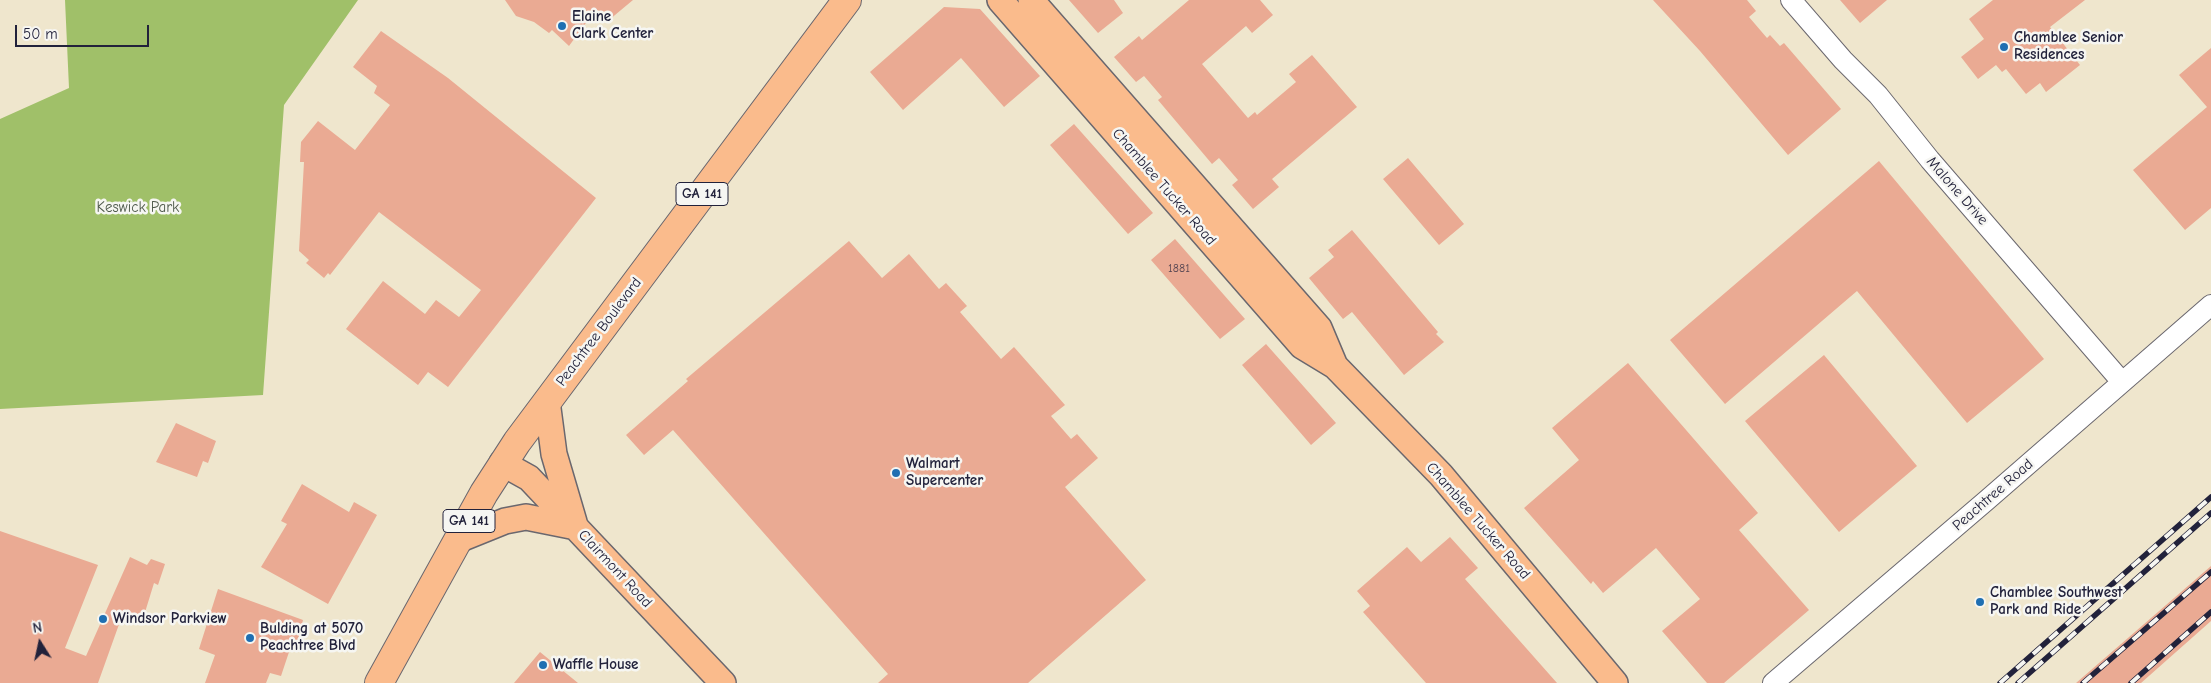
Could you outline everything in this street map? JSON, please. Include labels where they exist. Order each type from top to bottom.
[{"type":"highway","name":"Peachtree Boulevard","points":[[379,683],[502,463],[847,0]]},
{"type":"main road","name":"Chamblee Tucker Road","points":[[1000,0],[1302,346],[1335,366],[1441,475],[1615,683]]},
{"type":"main road","name":"Chamblee Tucker Road","points":[[1031,0],[1319,328],[1335,366]]},
{"type":"main road","points":[[547,401],[554,454],[578,529]]},
{"type":"main road","name":"Clairmont Road","points":[[502,463],[529,478],[723,683]]},
{"type":"main road","points":[[458,540],[505,521],[526,517],[578,529]]},
{"type":"street","name":"Malone Drive","points":[[1791,0],[1843,60],[1878,95],[1930,160],[2122,382]]},
{"type":"street","name":"Peachtree Road","points":[[1773,683],[2211,305]]},
{"type":"green space","name":"Keswick Park","points":[[65,0],[358,0],[284,105],[263,395],[0,409],[0,119],[69,88]]},
{"type":"building","name":"Elaine Clark Center","points":[[505,0],[633,0],[609,20],[596,9],[569,46],[552,30],[549,33],[534,22],[516,16]]},
{"type":"building","points":[[1069,0],[1114,0],[1123,13],[1098,33]]},
{"type":"building","points":[[1189,0],[1260,0],[1273,15],[1252,33],[1246,26],[1202,64],[1248,118],[1255,112],[1257,115],[1296,82],[1289,74],[1312,55],[1357,107],[1272,179],[1279,187],[1253,209],[1232,185],[1238,180],[1219,158],[1212,164],[1158,100],[1162,97],[1144,76],[1136,82],[1114,57],[1139,36],[1142,40]]},
{"type":"building","points":[[1653,0],[1747,0],[1756,11],[1749,17],[1767,38],[1770,35],[1780,46],[1784,43],[1841,109],[1788,155],[1700,51]]},
{"type":"building","points":[[1840,0],[1887,0],[1860,23]]},
{"type":"building","name":"Chamblee Senior Residences","points":[[1993,0],[2085,0],[2050,27],[2080,65],[2046,92],[2040,83],[2026,94],[2006,69],[2002,72],[1996,65],[1978,79],[1961,57],[1984,39],[1969,19]]},
{"type":"building","points":[[944,7],[980,9],[1040,76],[1004,107],[961,58],[903,110],[870,72]]},
{"type":"building","points":[[381,31],[448,78],[596,198],[448,387],[428,372],[418,385],[346,329],[383,281],[425,314],[436,300],[459,317],[481,290],[379,212],[330,275],[328,273],[324,278],[306,263],[309,260],[299,251],[304,162],[300,162],[301,142],[318,121],[355,150],[390,105],[374,93],[377,86],[353,67]]},
{"type":"building","points":[[2211,48],[2211,208],[2185,230],[2133,170],[2207,107],[2179,75]]},
{"type":"building","points":[[1074,124],[1153,213],[1128,234],[1050,145]]},
{"type":"building","points":[[1408,158],[1464,224],[1439,245],[1383,179]]},
{"type":"building","points":[[1879,161],[2044,359],[1967,423],[1857,291],[1725,404],[1670,340]]},
{"type":"building","points":[[1352,230],[1438,332],[1436,334],[1444,342],[1404,375],[1352,312],[1343,319],[1309,278],[1334,257],[1328,250]]},
{"type":"building","points":[[1175,239],[1245,319],[1220,339],[1151,260]]},
{"type":"building","name":"Walmart Supercenter","points":[[849,241],[882,278],[909,254],[939,289],[946,283],[967,306],[960,312],[1001,359],[1014,347],[1065,405],[1051,416],[1071,439],[1077,434],[1098,458],[1065,487],[1146,580],[1028,683],[878,683],[888,674],[673,430],[644,455],[626,435],[688,381],[686,379]]},
{"type":"building","points":[[1266,344],[1336,423],[1311,445],[1242,365]]},
{"type":"building","points":[[1824,355],[1917,466],[1839,532],[1745,421]]},
{"type":"building","points":[[1628,363],[1758,513],[1739,530],[1809,610],[1724,683],[1707,683],[1662,631],[1700,599],[1656,548],[1603,593],[1593,581],[1591,584],[1524,508],[1579,460],[1552,428]]},
{"type":"building","points":[[176,423],[216,441],[208,463],[203,461],[197,477],[156,462]]},
{"type":"building","points":[[302,484],[349,512],[354,502],[377,515],[328,604],[261,567],[287,524],[281,521]]},
{"type":"building","points":[[0,531],[98,565],[65,648],[86,656],[130,557],[147,565],[151,559],[165,564],[158,585],[154,583],[142,622],[122,616],[98,683],[0,683]]},
{"type":"building","points":[[1450,537],[1478,568],[1465,579],[1557,683],[1426,683],[1363,612],[1370,606],[1357,591],[1407,547],[1421,562]]},
{"type":"building","points":[[2211,566],[2211,621],[2141,683],[2076,683]]},
{"type":"building","name":"Bulding at 5070 Peachtree Blvd","points":[[218,589],[303,620],[295,651],[290,649],[281,676],[270,673],[266,683],[205,683],[215,655],[199,649]]},
{"type":"building","name":"Waffle House","points":[[540,652],[578,683],[514,683]]},
{"type":"railway","points":[[2000,683],[2211,497]]},
{"type":"railway","points":[[2018,683],[2211,513]]},
{"type":"railway","points":[[2083,683],[2211,572]]},
{"type":"railway","points":[[2131,683],[2211,612]]},
{"type":"place","name":"Elaine Clark Center","points":[[562,26]]},
{"type":"place","name":"Chamblee Senior Residences","points":[[2004,47]]},
{"type":"place","name":"Walmart Supercenter","points":[[896,473]]},
{"type":"place","name":"Chamblee Southwest Park and Ride","points":[[1980,602]]},
{"type":"place","name":"Windsor Parkview","points":[[103,619]]},
{"type":"place","name":"Bulding at 5070 Peachtree Blvd","points":[[250,638]]},
{"type":"place","name":"Waffle House","points":[[543,665]]}]
